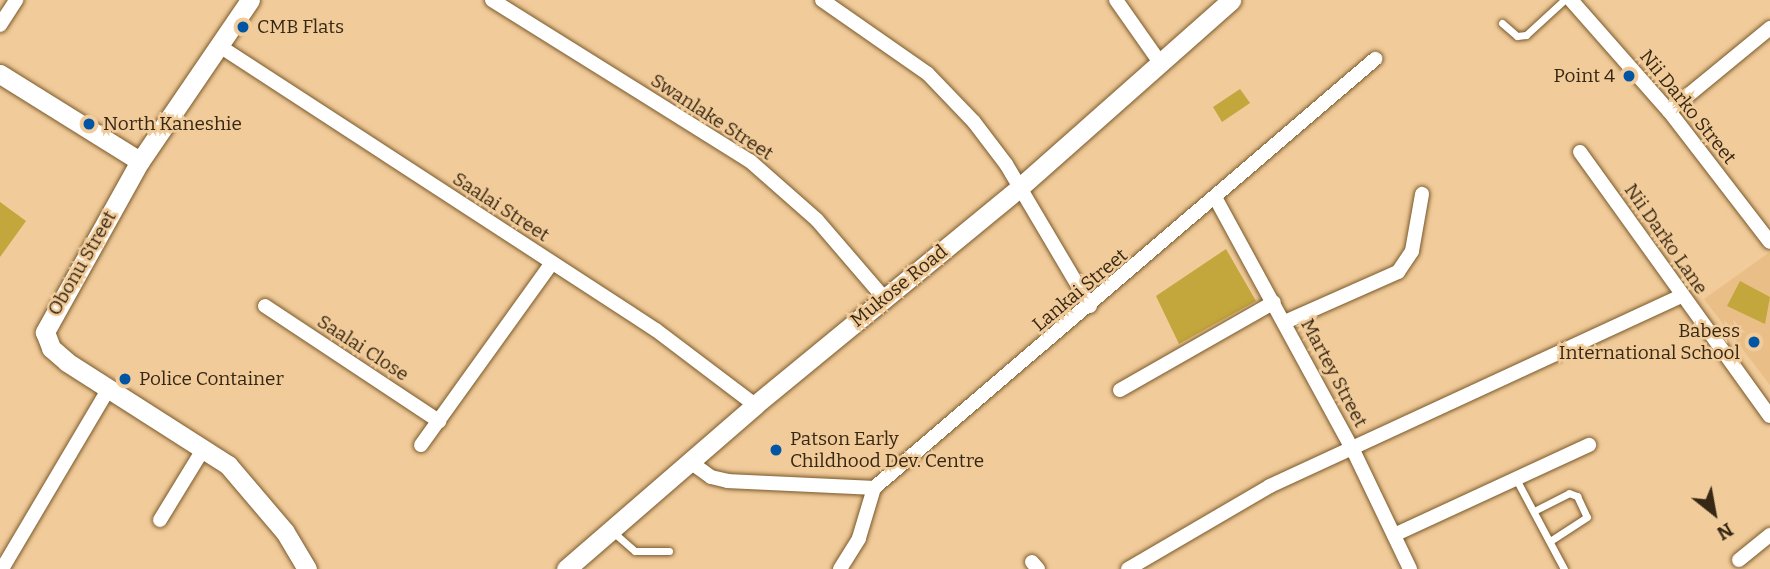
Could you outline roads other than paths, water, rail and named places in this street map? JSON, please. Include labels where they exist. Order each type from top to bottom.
[{"type":"street","points":[[0,25],[16,0]]},
{"type":"street","name":"Obonu Street","points":[[250,0],[221,47],[140,161],[46,331],[59,356],[228,466],[265,507],[307,569]]},
{"type":"street","name":"Swanlake Street","points":[[492,0],[750,161],[817,220],[884,298]]},
{"type":"street","points":[[822,0],[928,74],[974,122],[1020,187],[1090,306]]},
{"type":"street","points":[[1116,0],[1161,64]]},
{"type":"street","name":"Mukose Road","points":[[566,569],[755,405],[1020,187],[1230,0]]},
{"type":"street","name":"Nii Darko Street","points":[[1571,0],[1669,111],[1770,242]]},
{"type":"street","points":[[1669,111],[1770,29]]},
{"type":"street","name":"Saalai Street","points":[[221,47],[656,330],[755,405]]},
{"type":"street","name":"Lankai Street","points":[[874,488],[1216,199],[1374,59]]},
{"type":"street","points":[[0,74],[140,161]]},
{"type":"street","name":"Nii Darko Lane","points":[[1580,152],[1770,416]]},
{"type":"street","points":[[1285,322],[1398,272],[1412,251],[1422,194]]},
{"type":"street","name":"Martey Street","points":[[1216,199],[1353,450],[1410,569]]},
{"type":"street","points":[[421,445],[552,263]]},
{"type":"street","points":[[1128,569],[1270,486],[1682,296]]},
{"type":"street","points":[[1120,390],[1274,302]]},
{"type":"street","name":"Saalai Close","points":[[265,306],[439,421]]},
{"type":"street","points":[[2,569],[108,390]]},
{"type":"street","points":[[1394,535],[1589,445]]},
{"type":"street","points":[[160,520],[204,448]]},
{"type":"street","points":[[690,461],[711,477],[728,481],[874,488],[859,538],[840,569]]},
{"type":"street","points":[[1739,561],[1770,535]]},
{"type":"lane","points":[[1502,23],[1517,36],[1526,35],[1564,0]]},
{"type":"lane","points":[[1516,479],[1564,569]]},
{"type":"lane","points":[[1534,512],[1569,493],[1577,496],[1587,517],[1550,541]]},
{"type":"lane","points":[[610,529],[635,551],[669,551]]},
{"type":"place","name":"CMB Flats","points":[[243,27]]},
{"type":"place","name":"Point 4","points":[[1629,76]]},
{"type":"place","name":"North Kaneshie","points":[[89,124]]},
{"type":"place","name":"Babess International School","points":[[1754,342]]},
{"type":"place","name":"Police Container","points":[[125,379]]},
{"type":"place","name":"Patson Early Childhood Dev. Centre","points":[[776,450]]}]
